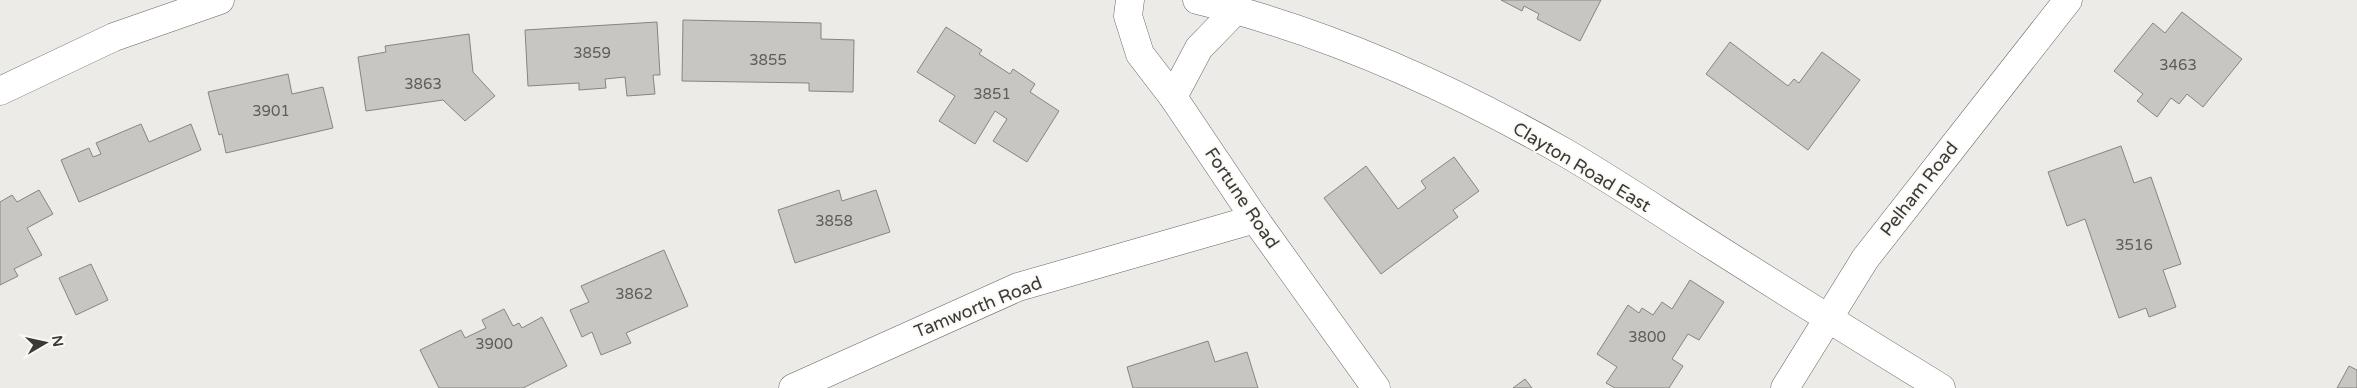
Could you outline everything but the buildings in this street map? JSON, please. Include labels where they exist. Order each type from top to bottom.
[{"type":"street","points":[[0,91],[114,37],[220,0]]},
{"type":"street","name":"Fortune Road","points":[[1130,0],[1128,16],[1140,54],[1173,96],[1255,219],[1376,388]]},
{"type":"street","name":"Clayton Road East","points":[[1197,0],[1236,10],[1388,65],[1462,99],[1564,152],[1941,388]]},
{"type":"street","name":"Pelham Road","points":[[1785,388],[1865,258],[2068,0]]},
{"type":"street","points":[[1173,96],[1199,48],[1236,10]]},
{"type":"street","name":"Tamworth Road","points":[[793,388],[1018,287],[1255,219]]}]
